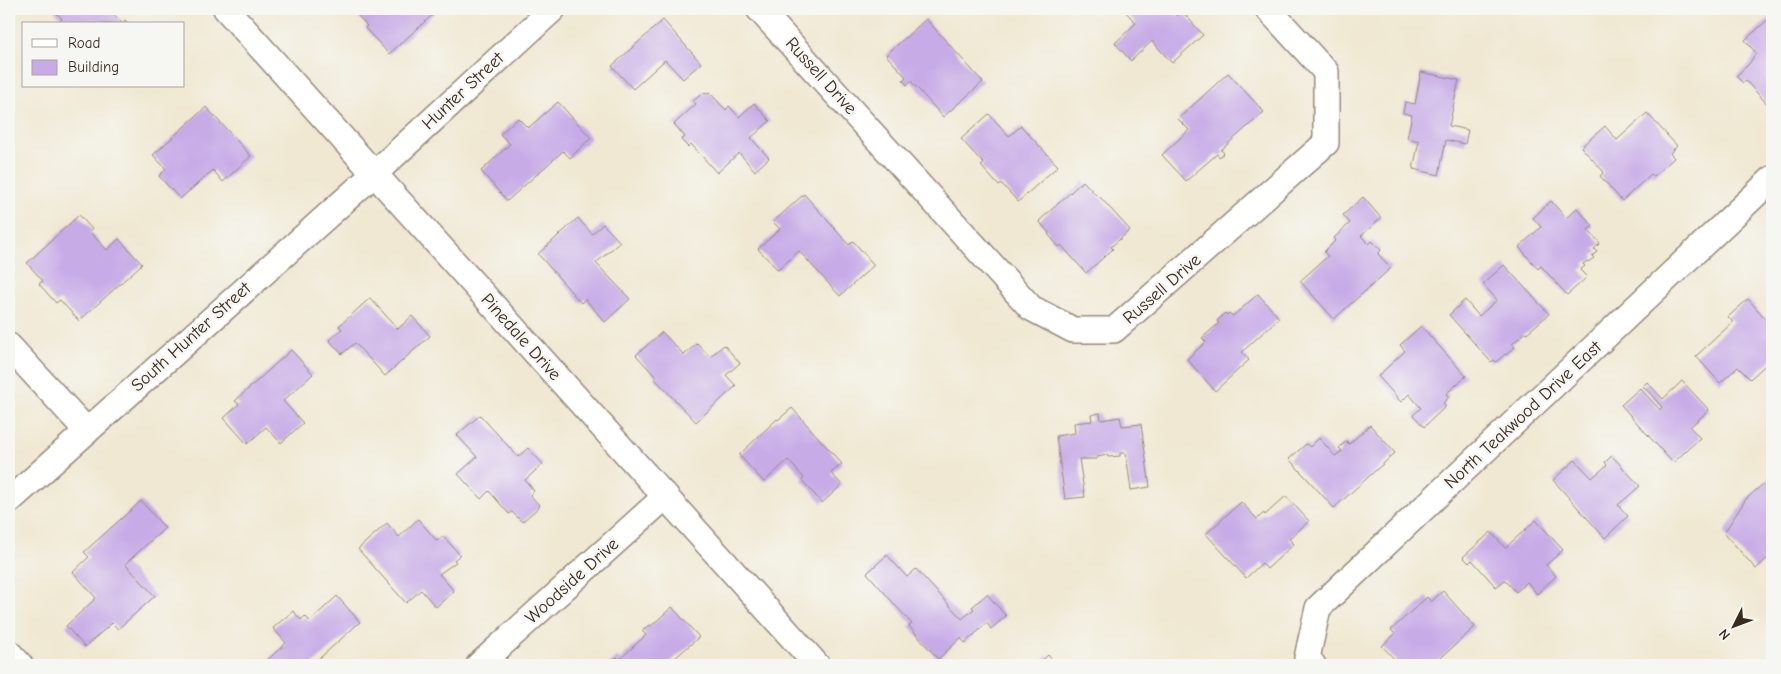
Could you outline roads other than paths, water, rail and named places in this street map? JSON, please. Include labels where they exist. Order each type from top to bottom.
[{"type":"street","name":"Pinedale Drive","points":[[226,9],[817,665]]},
{"type":"street","name":"Hunter Street","points":[[374,174],[553,9]]},
{"type":"street","name":"Russell Drive","points":[[759,9],[1031,308],[1073,330],[1114,330],[1326,143],[1326,72],[1268,9]]},
{"type":"street","name":"South Hunter Street","points":[[9,501],[374,174]]},
{"type":"street","name":"North Teakwood Drive East","points":[[1313,665],[1307,658],[1318,608],[1772,179]]},
{"type":"street","points":[[9,346],[87,431]]},
{"type":"street","name":"Woodside Drive","points":[[479,665],[666,496]]},
{"type":"street","points":[[9,653],[20,665]]}]
